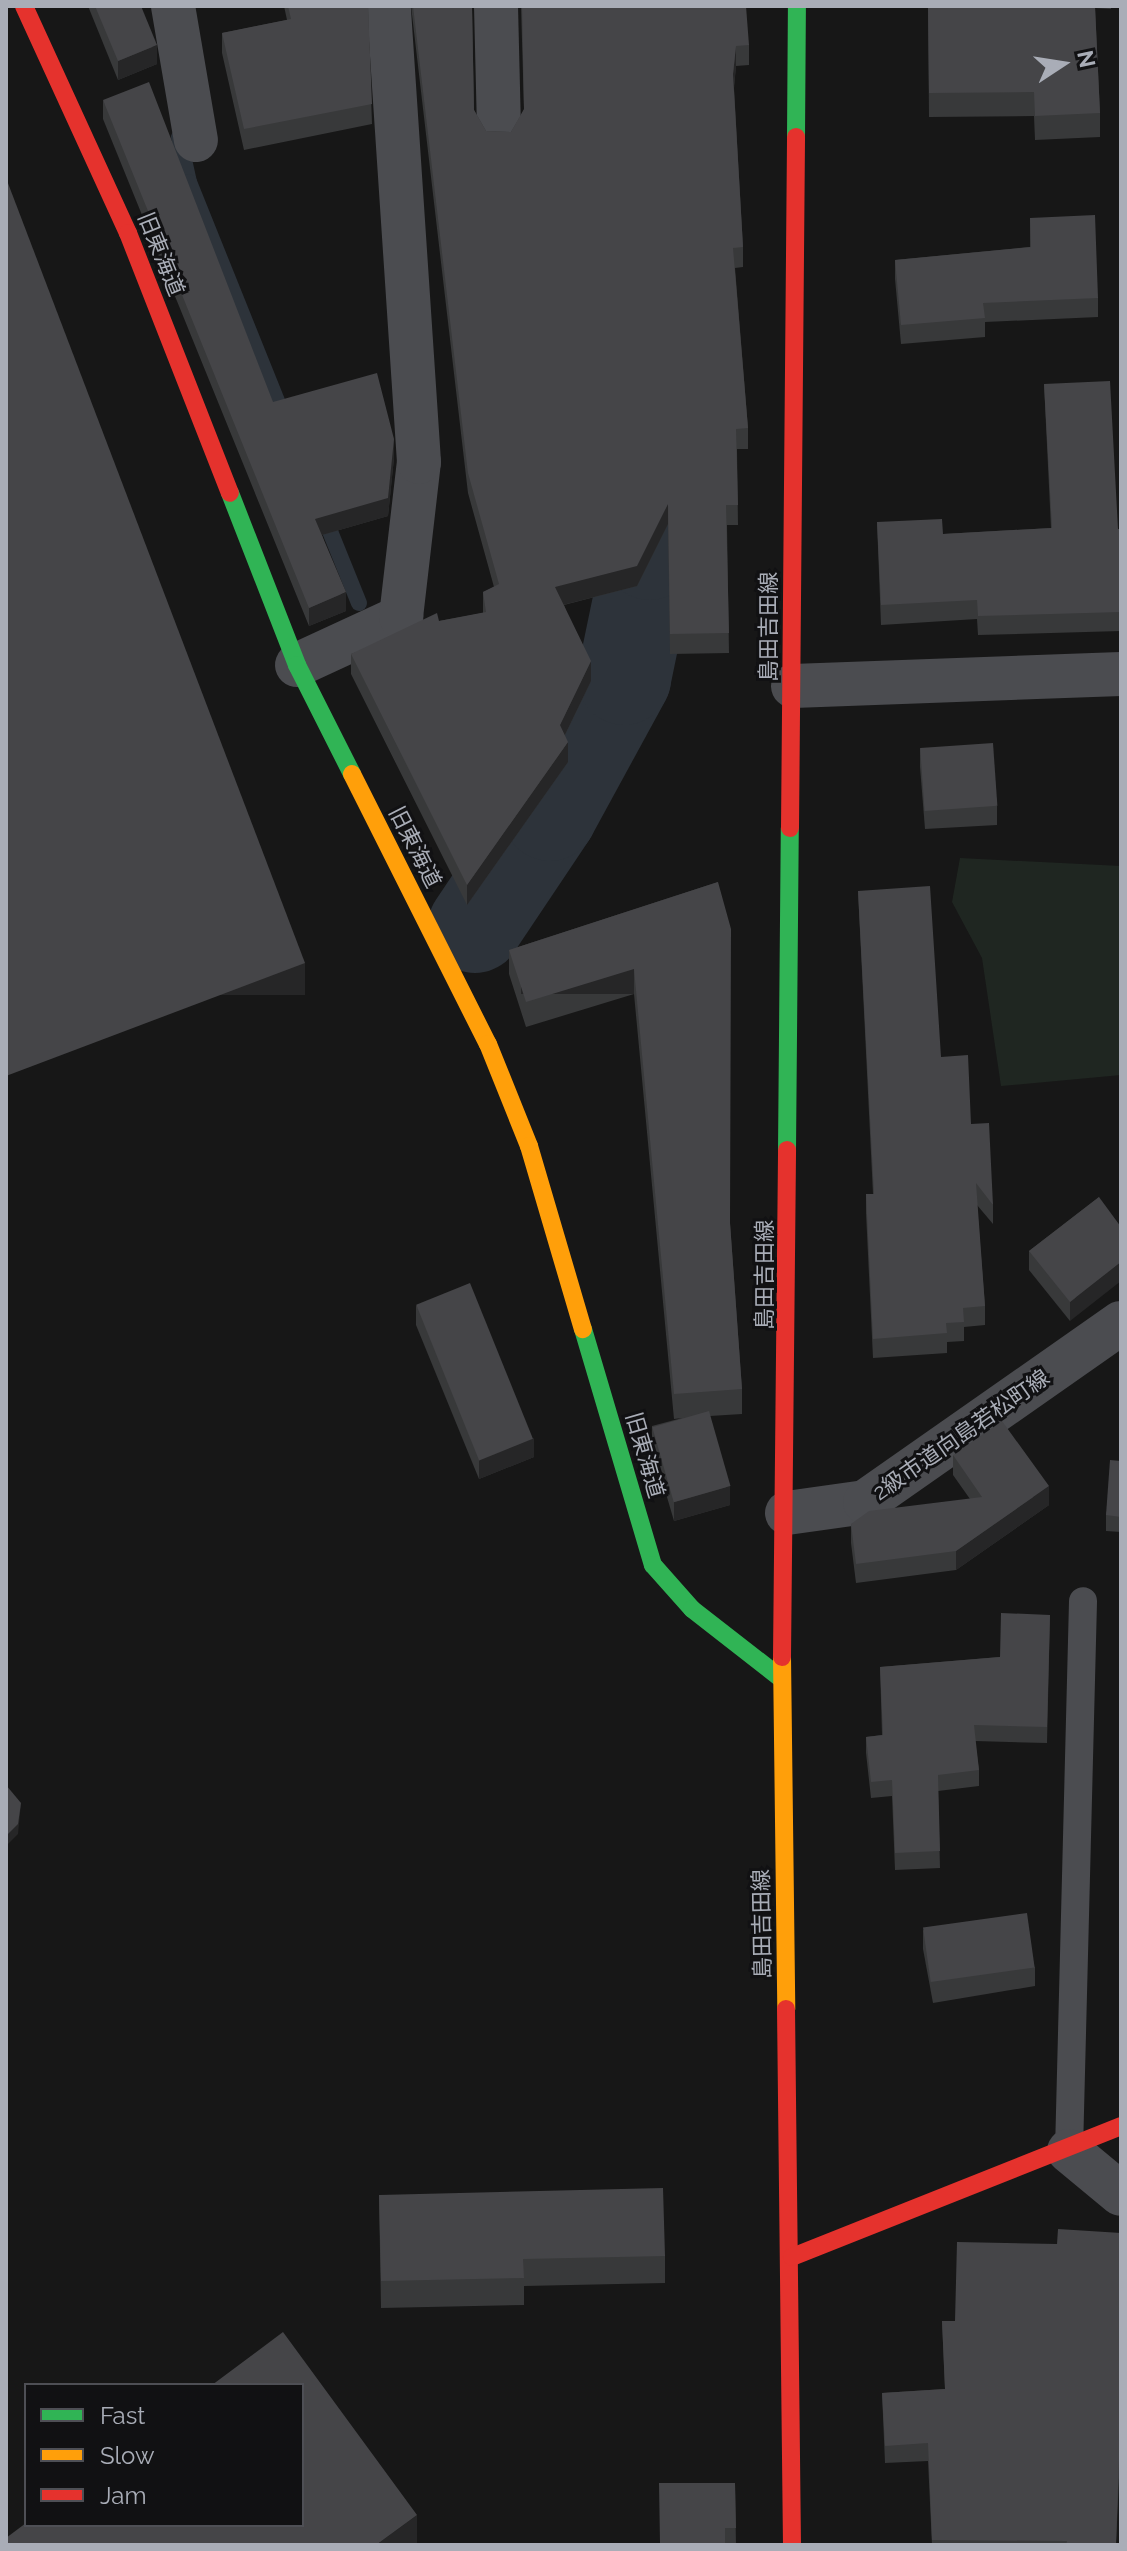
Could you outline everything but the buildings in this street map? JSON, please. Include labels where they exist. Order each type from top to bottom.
[{"type":"main road","name":"旧東海道","points":[[24,6],[128,233],[297,665],[488,1044],[529,1146],[653,1565],[692,1609],[782,1679]]},
{"type":"main road","name":"島田吉田線","points":[[792,2545],[792,2257],[782,1679],[787,1513],[797,6]]},
{"type":"main road","points":[[792,2257],[1069,2151],[1121,2126]]},
{"type":"street","points":[[173,6],[196,140]]},
{"type":"street","points":[[297,665],[401,617],[419,462],[389,6]]},
{"type":"street","points":[[496,6],[499,130]]},
{"type":"street","points":[[793,686],[1121,674]]},
{"type":"street","name":"2級市道向島若松町線","points":[[787,1513],[865,1502],[1121,1323]]},
{"type":"street","points":[[1069,2151],[1121,2194]]},
{"type":"lane","points":[[1069,2151],[1083,1601]]},
{"type":"shaded area","points":[[960,858],[1121,866],[1121,1075],[1001,1086],[982,958],[952,902]]},
{"type":"waterway","points":[[179,137],[189,182],[284,418]]},
{"type":"waterway","points":[[475,926],[550,814],[624,678],[650,553],[649,435]]},
{"type":"waterway","points":[[323,514],[359,603]]},
{"type":"traffic: fast","points":[[796,137],[797,6]]},
{"type":"traffic: fast","points":[[230,493],[297,665],[352,774]]},
{"type":"traffic: fast","points":[[787,1150],[790,828]]},
{"type":"traffic: fast","points":[[583,1329],[653,1565],[692,1609],[782,1679]]},
{"type":"traffic: slow","points":[[352,774],[488,1044],[529,1146],[583,1329]]},
{"type":"traffic: slow","points":[[782,1657],[786,2009]]},
{"type":"traffic: jam","points":[[24,6],[128,233],[230,493]]},
{"type":"traffic: jam","points":[[790,828],[796,137]]},
{"type":"traffic: jam","points":[[782,1657],[787,1150]]},
{"type":"traffic: jam","points":[[786,2009],[792,2545]]},
{"type":"traffic: jam","points":[[792,2257],[1121,2126]]}]
